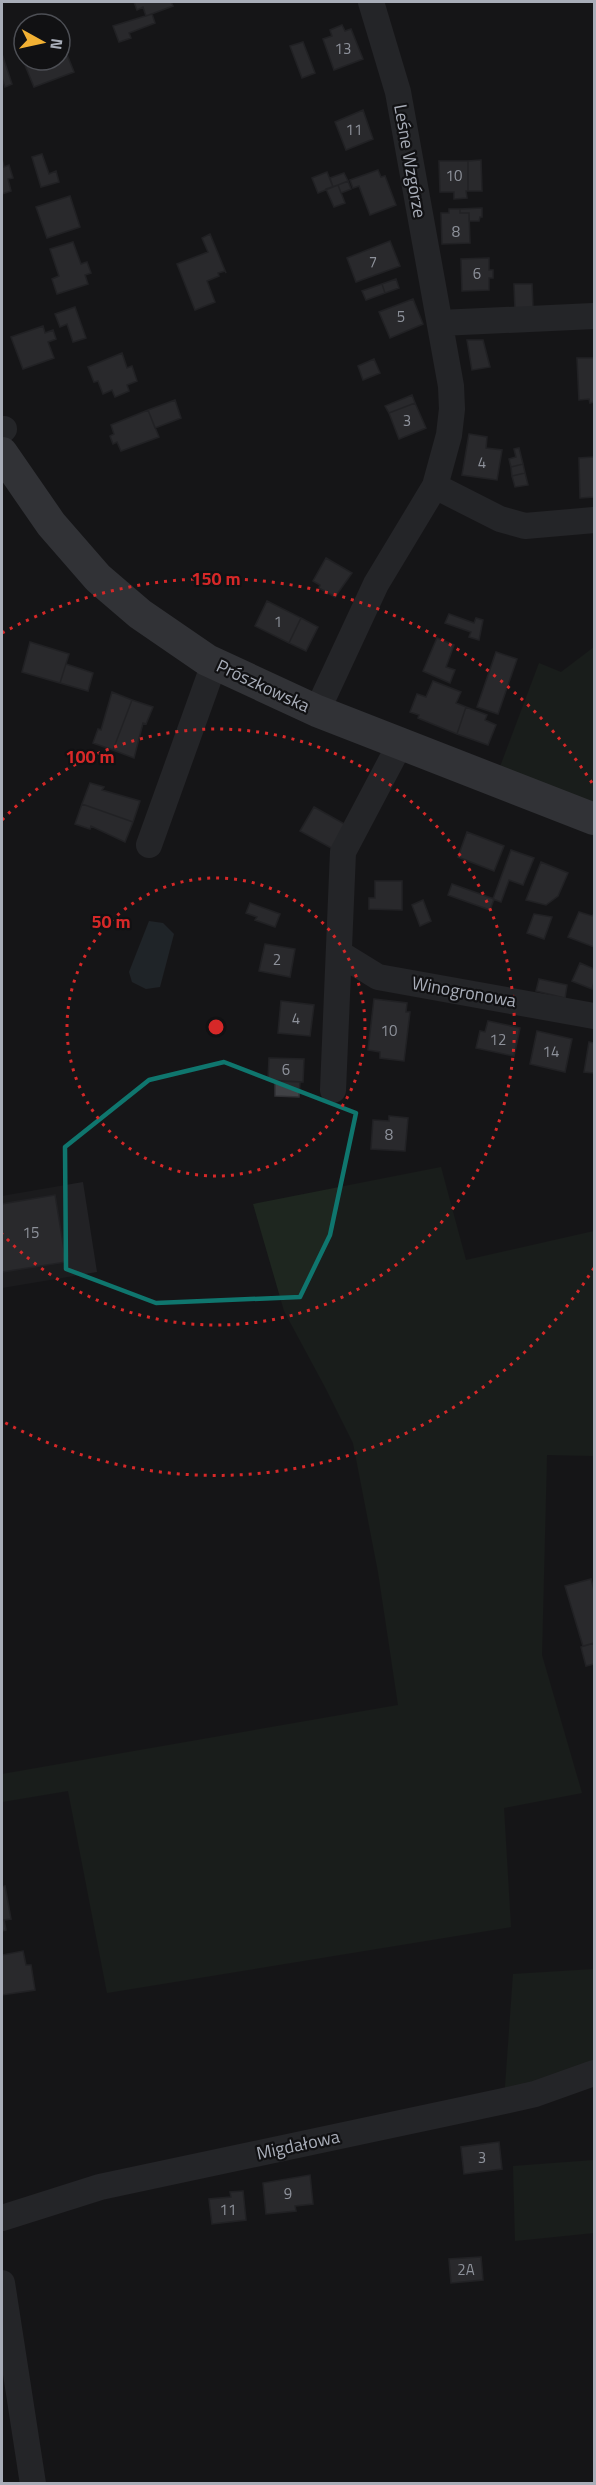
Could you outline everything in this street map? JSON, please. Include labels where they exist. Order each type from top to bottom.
[{"type":"main road","name":"Prószkowska","points":[[2,437],[51,524],[98,578],[140,614],[214,664],[317,711],[594,819]]},
{"type":"street","name":"Leśne Wzgórze","points":[[317,711],[376,584],[435,486],[444,461],[452,409],[440,323],[398,92],[371,2]]},
{"type":"street","points":[[440,323],[594,316]]},
{"type":"street","points":[[435,486],[500,519],[525,526],[594,520]]},
{"type":"street","points":[[149,845],[214,664]]},
{"type":"street","points":[[333,1090],[344,852],[400,744]]},
{"type":"street","name":"Winogronowa","points":[[339,953],[378,977],[594,1016]]},
{"type":"street","name":"Migdałowa","points":[[2,2218],[100,2187],[535,2094],[594,2073]]},
{"type":"street","points":[[2,2283],[33,2484]]},
{"type":"highlighted area","points":[[224,1062],[356,1113],[330,1235],[300,1297],[156,1303],[66,1269],[65,1147],[149,1080]]},
{"type":"shaded area","points":[[594,647],[594,804],[495,780],[539,663],[561,672]]},
{"type":"shaded area","points":[[149,921],[163,923],[174,934],[160,987],[146,989],[132,982],[129,972]]},
{"type":"shaded area","points":[[441,1167],[466,1260],[594,1231],[594,1456],[547,1455],[542,1655],[582,1793],[504,1808],[511,1927],[107,1993],[68,1791],[2,1802],[2,1774],[398,1705],[378,1572],[353,1443],[284,1311],[253,1204]]},
{"type":"shaded area","points":[[83,1182],[97,1272],[2,1288],[2,1196]]},
{"type":"shaded area","points":[[594,1969],[594,2073],[504,2101],[513,1974]]},
{"type":"shaded area","points":[[594,2160],[594,2233],[515,2241],[513,2166]]},
{"type":"building","points":[[134,2],[171,2],[173,6],[146,16],[143,7],[137,10]]},
{"type":"building","points":[[152,14],[155,23],[129,33],[131,38],[119,42],[113,26]]},
{"type":"building","points":[[342,25],[345,31],[351,29],[363,59],[334,70],[323,39],[332,36],[330,30]]},
{"type":"building","points":[[303,42],[315,73],[302,78],[290,46]]},
{"type":"building","points":[[2,54],[12,84],[5,87],[2,78]]},
{"type":"building","points":[[72,67],[74,72],[34,87],[28,72],[72,72]]},
{"type":"building","points":[[363,110],[373,139],[346,150],[335,122]]},
{"type":"building","points":[[42,154],[49,174],[56,171],[59,182],[41,187],[32,157]]},
{"type":"building","points":[[2,159],[4,167],[9,165],[13,178],[8,179],[11,191],[2,194]]},
{"type":"building","points":[[481,160],[482,191],[468,191],[468,161]]},
{"type":"building","points":[[439,161],[468,161],[467,198],[454,199],[454,192],[440,192]]},
{"type":"building","points":[[378,170],[381,177],[385,176],[396,205],[370,215],[359,186],[353,188],[350,180]]},
{"type":"building","points":[[327,172],[333,187],[318,193],[312,178]]},
{"type":"building","points":[[344,173],[348,181],[333,187],[330,178]]},
{"type":"building","points":[[348,181],[351,189],[341,193],[338,185]]},
{"type":"building","points":[[338,185],[345,203],[334,207],[326,189]]},
{"type":"building","points":[[70,196],[80,227],[47,238],[36,207]]},
{"type":"building","points":[[482,208],[482,217],[479,221],[469,221],[469,213],[460,213],[460,209]]},
{"type":"building","points":[[449,209],[460,209],[460,213],[469,213],[470,243],[442,244],[441,213],[449,213]]},
{"type":"building","points":[[210,234],[226,273],[225,271],[218,273],[219,276],[207,281],[215,302],[195,310],[177,264],[208,252],[202,238]]},
{"type":"building","points":[[390,241],[400,266],[356,282],[347,258]]},
{"type":"building","points":[[73,242],[81,264],[87,262],[91,273],[85,275],[88,284],[57,294],[52,279],[59,276],[50,249]]},
{"type":"building","points":[[489,258],[489,270],[493,270],[493,278],[489,278],[489,290],[462,291],[461,259]]},
{"type":"building","points":[[396,279],[399,288],[385,293],[382,284]]},
{"type":"building","points":[[382,284],[385,293],[366,300],[362,291]]},
{"type":"building","points":[[514,284],[532,284],[533,309],[515,310]]},
{"type":"building","points":[[413,299],[423,324],[390,338],[379,312]]},
{"type":"building","points":[[75,307],[86,338],[73,342],[67,324],[60,327],[55,314]]},
{"type":"building","points":[[43,326],[45,333],[53,330],[56,339],[48,342],[54,358],[23,369],[11,337]]},
{"type":"building","points":[[467,340],[483,340],[490,367],[472,370]]},
{"type":"building","points":[[122,353],[127,368],[132,366],[137,381],[127,385],[129,391],[115,397],[112,390],[103,394],[98,381],[94,382],[88,367]]},
{"type":"building","points":[[577,358],[594,358],[594,402],[590,403],[589,399],[579,400]]},
{"type":"building","points":[[374,359],[380,373],[363,380],[358,366]]},
{"type":"building","points":[[412,395],[415,403],[389,413],[385,406]]},
{"type":"building","points":[[175,400],[181,418],[155,428],[148,410]]},
{"type":"building","points":[[415,403],[426,428],[399,439],[389,413]]},
{"type":"building","points":[[148,410],[159,437],[121,451],[117,442],[113,444],[110,436],[114,434],[111,425]]},
{"type":"building","points":[[469,434],[487,437],[486,448],[502,450],[497,480],[462,475]]},
{"type":"building","points":[[519,448],[523,464],[511,467],[509,459],[516,457],[514,449]]},
{"type":"building","points":[[594,457],[594,497],[580,498],[579,458]]},
{"type":"building","points":[[523,464],[525,473],[512,476],[511,467]]},
{"type":"building","points":[[525,473],[528,485],[515,487],[512,476]]},
{"type":"building","points":[[326,558],[352,573],[335,597],[319,588],[320,585],[313,581]]},
{"type":"building","points":[[267,601],[301,618],[289,643],[255,626]]},
{"type":"building","points":[[449,614],[474,623],[476,618],[483,620],[479,640],[469,637],[471,632],[445,623]]},
{"type":"building","points":[[301,618],[318,627],[306,651],[289,643]]},
{"type":"building","points":[[437,638],[454,645],[446,667],[455,670],[450,683],[423,671]]},
{"type":"building","points":[[30,642],[69,654],[60,683],[22,672]]},
{"type":"building","points":[[496,652],[517,659],[498,714],[477,707]]},
{"type":"building","points":[[66,664],[93,673],[88,691],[60,683]]},
{"type":"building","points":[[433,681],[461,692],[456,703],[466,707],[457,734],[418,718],[419,715],[410,712],[417,694],[426,697]]},
{"type":"building","points":[[112,692],[132,700],[113,750],[93,743],[98,729],[101,730]]},
{"type":"building","points":[[132,700],[153,707],[146,724],[143,723],[134,758],[113,750]]},
{"type":"building","points":[[466,707],[487,715],[485,720],[496,725],[488,745],[457,734]]},
{"type":"building","points":[[90,783],[104,787],[102,790],[140,801],[133,822],[82,804]]},
{"type":"building","points":[[82,804],[133,822],[125,842],[91,826],[90,829],[75,824]]},
{"type":"building","points":[[314,807],[348,826],[335,850],[300,831]]},
{"type":"building","points":[[467,832],[504,846],[494,871],[458,857]]},
{"type":"building","points":[[511,850],[534,858],[523,885],[509,880],[501,902],[493,899]]},
{"type":"building","points":[[541,862],[568,873],[558,896],[546,905],[526,900]]},
{"type":"building","points":[[375,881],[402,881],[402,910],[369,909],[369,898],[375,898]]},
{"type":"building","points":[[452,884],[494,899],[490,910],[448,895]]},
{"type":"building","points":[[423,900],[431,921],[420,926],[412,905]]},
{"type":"building","points":[[250,903],[280,914],[275,927],[255,920],[257,917],[246,913]]},
{"type":"building","points":[[579,912],[592,916],[594,914],[594,947],[568,937]]},
{"type":"building","points":[[534,914],[552,917],[544,939],[527,933]]},
{"type":"building","points":[[265,944],[295,949],[290,977],[259,971]]},
{"type":"building","points":[[580,963],[594,969],[592,989],[572,981]]},
{"type":"building","points":[[539,979],[567,985],[565,998],[536,991]]},
{"type":"building","points":[[374,999],[407,1003],[406,1012],[410,1012],[404,1061],[380,1058],[380,1052],[368,1050]]},
{"type":"building","points":[[281,1001],[314,1005],[310,1036],[278,1033]]},
{"type":"building","points":[[488,1021],[520,1028],[514,1056],[476,1048],[480,1031],[485,1032]]},
{"type":"building","points":[[537,1031],[572,1039],[565,1072],[530,1064]]},
{"type":"building","points":[[589,1042],[594,1043],[594,1073],[584,1072]]},
{"type":"building","points":[[269,1058],[304,1059],[303,1082],[268,1080]]},
{"type":"building","points":[[275,1081],[300,1082],[299,1097],[275,1096]]},
{"type":"building","points":[[389,1116],[408,1118],[405,1151],[371,1149],[373,1120],[389,1121]]},
{"type":"building","points":[[55,1195],[66,1262],[2,1272],[2,1204]]},
{"type":"building","points":[[591,1579],[594,1590],[594,1643],[583,1646],[565,1586]]},
{"type":"building","points":[[594,1643],[594,1664],[586,1666],[581,1647]]},
{"type":"building","points":[[5,1886],[11,1919],[4,1920],[6,1930],[2,1931],[2,1887]]},
{"type":"building","points":[[23,1951],[26,1965],[31,1965],[35,1990],[2,1995],[2,1955]]},
{"type":"building","points":[[499,2142],[502,2169],[464,2174],[461,2147]]},
{"type":"building","points":[[310,2175],[313,2204],[295,2206],[296,2211],[266,2214],[263,2183]]},
{"type":"building","points":[[243,2191],[246,2220],[212,2224],[209,2199],[231,2197],[230,2192]]},
{"type":"building","points":[[481,2257],[483,2280],[451,2283],[449,2259]]}]
